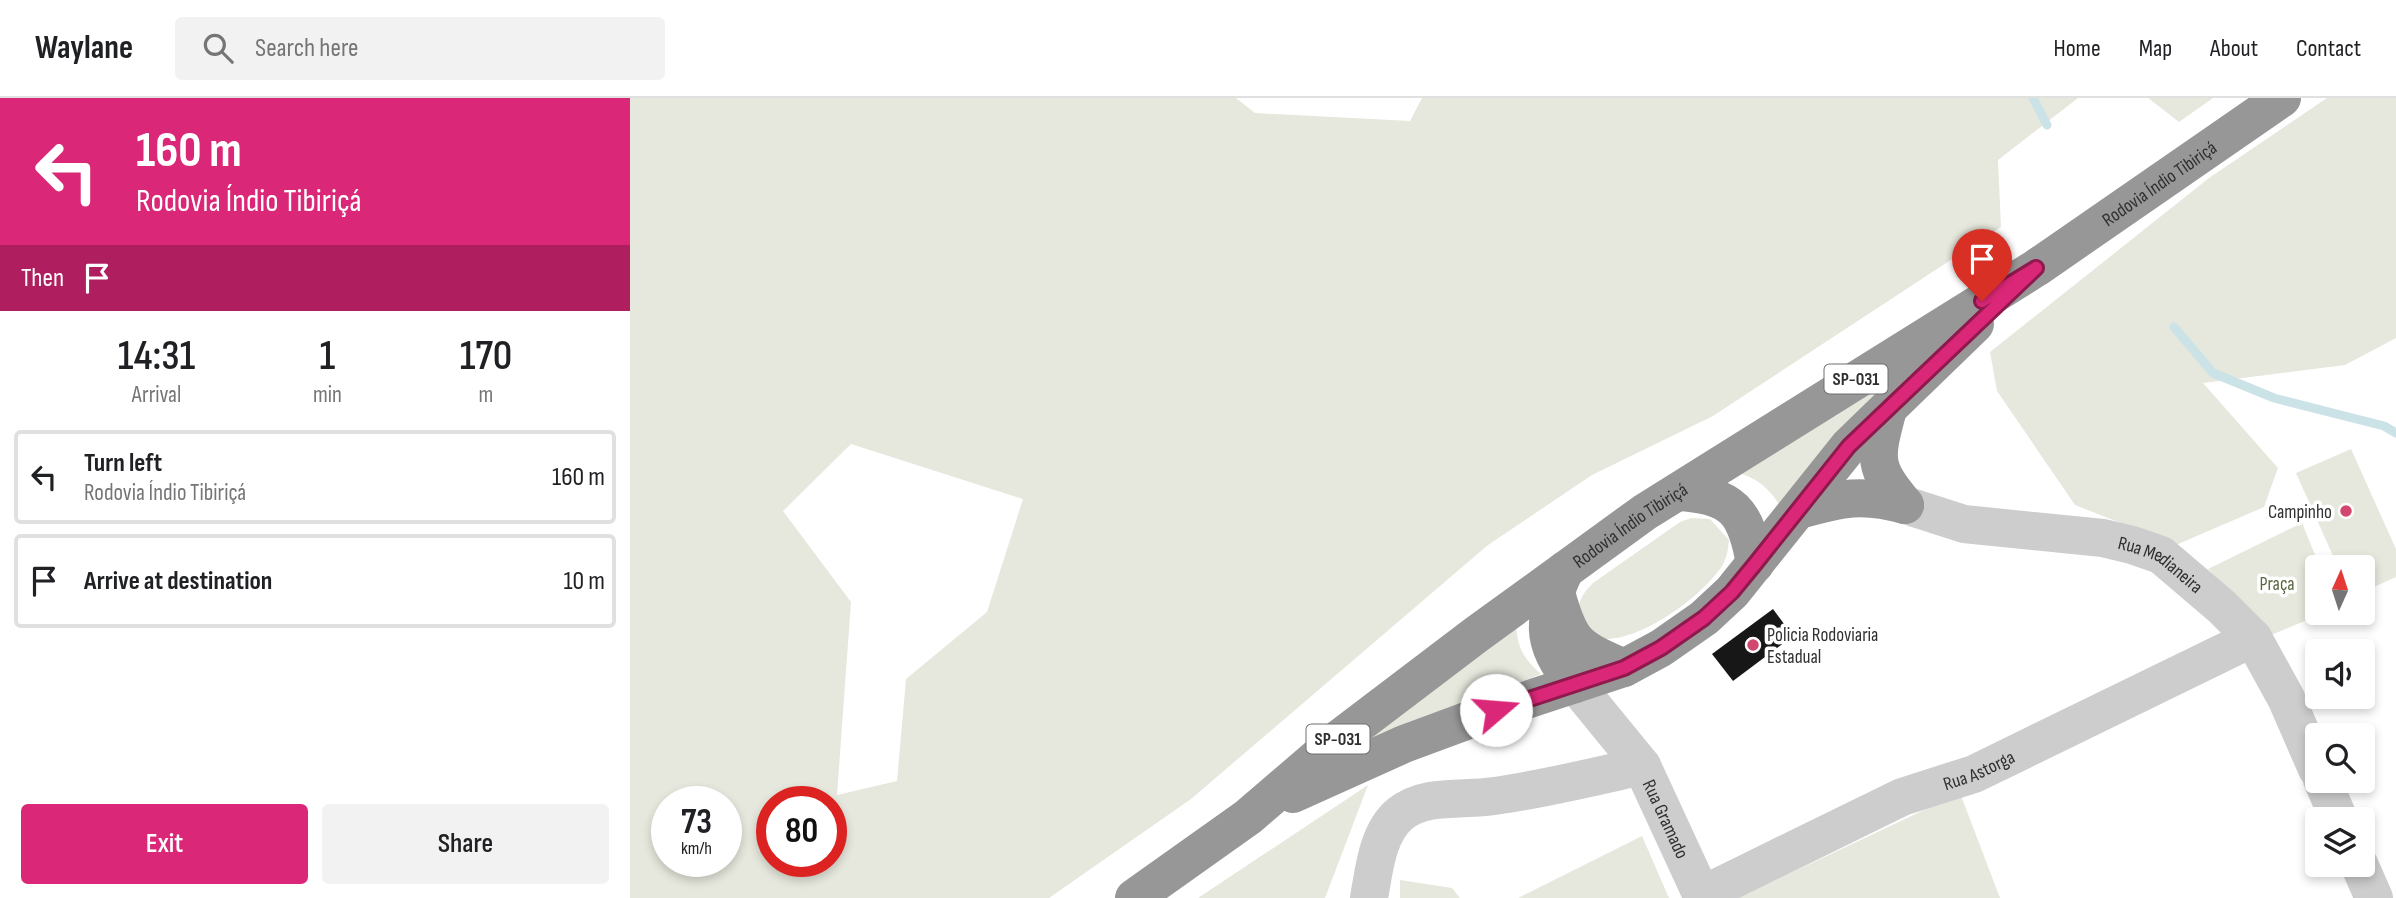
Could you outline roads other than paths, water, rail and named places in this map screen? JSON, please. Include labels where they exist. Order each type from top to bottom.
[{"type":"highway","name":"Rodovia Índio Tibiriçá","points":[[1134,898],[1248,817],[1340,738],[1560,580],[1645,512],[2036,268],[2282,98]]},
{"type":"highway","name":"Rodovia Índio Tibiriçá","points":[[1248,817],[1404,744],[1624,668],[1661,648],[1704,618],[1732,592],[1849,446],[2036,268]]},
{"type":"highway","points":[[1888,409],[1880,440],[1880,470],[1905,505]]},
{"type":"highway","points":[[1678,492],[1714,497],[1738,513],[1746,527],[1755,564]]},
{"type":"highway","points":[[1799,510],[1858,496],[1905,505]]},
{"type":"highway","points":[[1560,580],[1567,630],[1577,643],[1589,652],[1624,668]]},
{"type":"highway","points":[[1560,580],[1547,621],[1547,635],[1559,667],[1575,684]]},
{"type":"street","name":"Rua Medianeira","points":[[1905,505],[1964,524],[2103,538],[2161,555],[2222,607],[2253,638],[2286,698],[2305,742]]},
{"type":"street","name":"Rua Astorga","points":[[1702,897],[1902,797],[1974,774],[2253,638]]},
{"type":"street","name":"Rua Gramado","points":[[1624,668],[1619,713],[1633,755],[1702,897]]},
{"type":"street","name":"Rua Gramado","points":[[1575,684],[1633,755]]},
{"type":"street","points":[[1369,898],[1381,844],[1392,823],[1412,807],[1425,802],[1491,797],[1540,788],[1633,755]]},
{"type":"street","points":[[2365,877],[2374,898]]},
{"type":"waterway","points":[[2033,98],[2047,125]]},
{"type":"waterway","points":[[2174,327],[2213,373],[2274,398],[2384,426],[2396,433]]},
{"type":"place","name":"Campinho","points":[[2346,511]]},
{"type":"place","name":"Policia Rodoviaria Estadual","points":[[1753,645]]},
{"type":"park label","name":"Praça","points":[[2277,583]]}]
